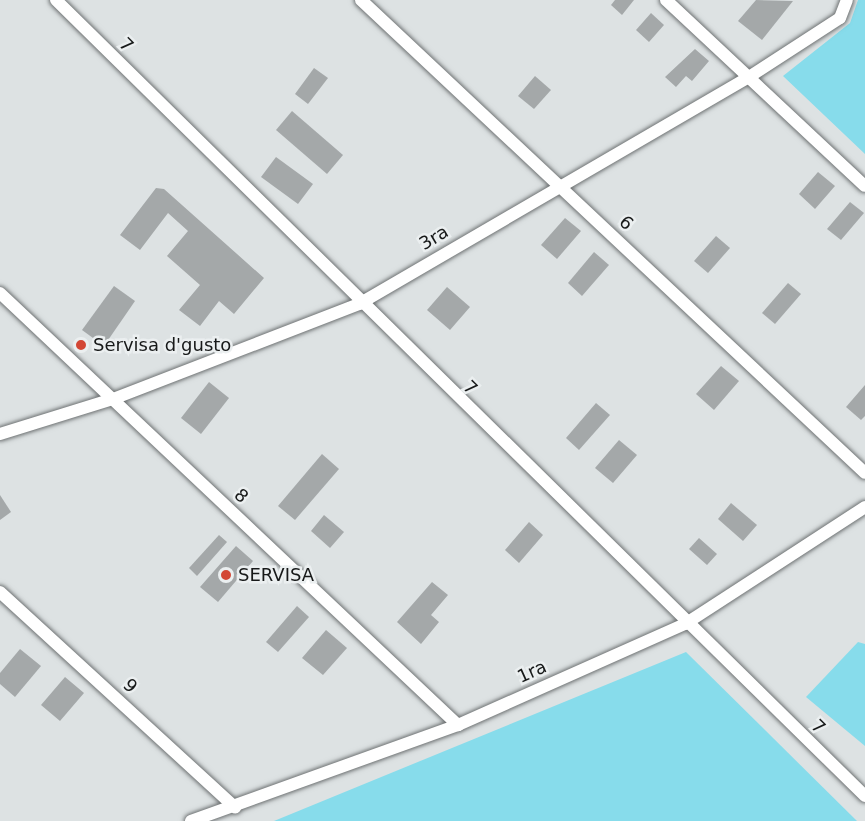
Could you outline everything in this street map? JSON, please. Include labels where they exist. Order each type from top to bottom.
[{"type":"street","name":"7","points":[[56,0],[359,304],[865,796]]},
{"type":"street","name":"6","points":[[361,0],[865,473]]},
{"type":"street","points":[[666,0],[865,186]]},
{"type":"street","name":"3ra","points":[[0,434],[112,399],[359,304],[559,185],[749,77],[840,18],[847,0]]},
{"type":"street","name":"8","points":[[0,293],[458,725]]},
{"type":"street","name":"1ra","points":[[191,821],[458,725],[686,624],[865,507]]},
{"type":"street","name":"9","points":[[0,592],[235,807]]},
{"type":"shaded area","points":[[858,0],[865,0],[865,154],[783,76],[850,23]]},
{"type":"shaded area","points":[[858,642],[865,644],[865,746],[806,697]]},
{"type":"shaded area","points":[[686,652],[857,821],[274,821]]},
{"type":"building","points":[[615,0],[634,0],[622,15],[611,5]]},
{"type":"building","points":[[756,0],[793,1],[762,40],[738,21]]},
{"type":"building","points":[[651,13],[664,25],[649,42],[636,30]]},
{"type":"building","points":[[695,49],[709,61],[692,81],[686,76],[676,87],[665,77]]},
{"type":"building","points":[[314,68],[328,78],[308,104],[295,94]]},
{"type":"building","points":[[535,76],[551,90],[534,109],[518,96]]},
{"type":"building","points":[[292,111],[343,155],[327,174],[276,130]]},
{"type":"building","points":[[276,157],[313,184],[298,204],[261,177]]},
{"type":"building","points":[[818,172],[835,186],[815,209],[799,194]]},
{"type":"building","points":[[156,188],[164,189],[264,278],[234,314],[219,301],[200,326],[179,310],[200,285],[167,256],[188,231],[168,213],[140,250],[120,235]]},
{"type":"building","points":[[850,202],[864,213],[841,240],[827,229]]},
{"type":"building","points":[[565,218],[581,231],[557,259],[541,245]]},
{"type":"building","points":[[716,236],[730,248],[708,273],[694,261]]},
{"type":"building","points":[[594,252],[609,265],[582,296],[568,283]]},
{"type":"building","points":[[788,283],[801,294],[775,324],[762,313]]},
{"type":"building","points":[[114,286],[135,301],[104,346],[82,330]]},
{"type":"building","points":[[447,287],[470,307],[450,330],[427,310]]},
{"type":"building","points":[[721,366],[739,381],[714,410],[696,394]]},
{"type":"building","points":[[209,382],[229,398],[201,434],[181,418]]},
{"type":"building","points":[[865,385],[865,416],[861,420],[846,407]]},
{"type":"building","points":[[596,403],[610,415],[579,450],[566,438]]},
{"type":"building","points":[[619,440],[637,455],[613,483],[595,468]]},
{"type":"building","points":[[322,454],[339,469],[295,520],[278,506]]},
{"type":"building","points":[[0,495],[11,512],[0,520]]},
{"type":"building","points":[[731,503],[757,525],[743,541],[718,519]]},
{"type":"building","points":[[324,515],[344,532],[330,548],[311,531]]},
{"type":"building","points":[[529,522],[543,535],[519,563],[505,550]]},
{"type":"building","points":[[219,535],[227,542],[197,576],[189,568]]},
{"type":"building","points":[[699,538],[717,554],[707,565],[689,549]]},
{"type":"building","points":[[236,546],[253,561],[218,602],[200,587]]},
{"type":"building","points":[[432,582],[448,595],[431,615],[439,622],[421,644],[397,622]]},
{"type":"building","points":[[297,606],[309,617],[278,652],[266,642]]},
{"type":"building","points":[[326,630],[347,648],[323,675],[302,658]]},
{"type":"building","points":[[20,649],[41,666],[15,697],[0,684],[0,673]]},
{"type":"building","points":[[65,677],[84,693],[60,721],[41,705]]},
{"type":"place","name":"Servisa d'gusto","points":[[81,345]]},
{"type":"place","name":"SERVISA","points":[[226,575]]}]
